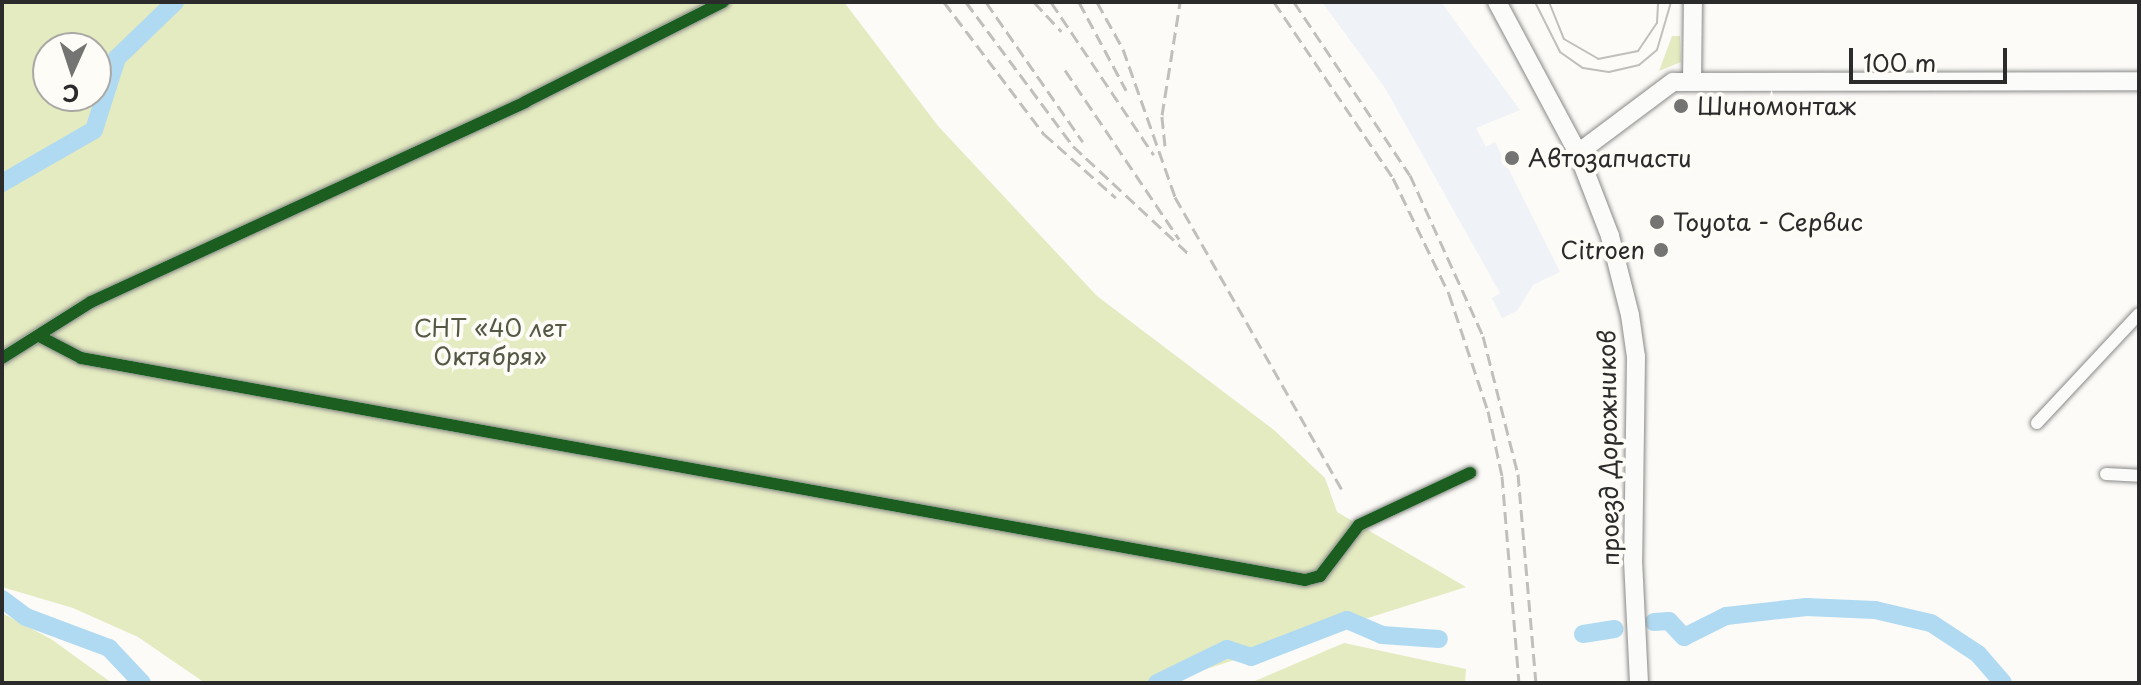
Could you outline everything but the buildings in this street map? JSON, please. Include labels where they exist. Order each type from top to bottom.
[{"type":"main road","name":"проезд Дорожников","points":[[1497,2],[1578,153],[1610,236],[1636,357],[1633,560],[1639,683]]},
{"type":"main road","points":[[1692,80],[1693,2]]},
{"type":"main road","points":[[1578,153],[1656,90],[1692,80],[2139,81]]},
{"type":"street","points":[[2,358],[114,291],[525,102],[723,2]]},
{"type":"street","points":[[2037,423],[2139,314]]},
{"type":"street","points":[[39,336],[81,358],[1305,580],[1320,576],[1359,525],[1470,473]]},
{"type":"street","points":[[2106,474],[2139,476]]},
{"type":"shaded area","points":[[1322,2],[1441,2],[1520,110],[1476,128],[1486,147],[1495,142],[1560,272],[1533,285],[1517,311],[1502,318],[1492,298],[1500,293],[1385,88]]},
{"type":"green space","name":"СНТ «40 лет Октября»","points":[[2,2],[844,2],[938,126],[1097,296],[1274,430],[1325,478],[1337,512],[1466,587],[1162,683],[205,683],[138,637],[73,608],[2,587]]},
{"type":"green space","points":[[1672,36],[1680,36],[1681,62],[1659,71]]},
{"type":"green space","points":[[2,613],[51,639],[112,683],[2,683]]},
{"type":"green space","points":[[1344,643],[1466,669],[1465,683],[1250,683]]},
{"type":"waterway","points":[[2,183],[94,130],[117,58],[175,2]]},
{"type":"waterway","points":[[2,599],[26,617],[109,648],[142,683]]},
{"type":"waterway","points":[[1654,622],[1669,621],[1684,637],[1726,616],[1806,607],[1875,610],[1931,623],[1978,654],[2003,683]]},
{"type":"waterway","points":[[1157,683],[1227,649],[1251,657],[1347,620],[1382,635],[1439,639]]},
{"type":"waterway","points":[[1583,634],[1615,629]]},
{"type":"tram line","points":[[1535,2],[1560,52],[1583,68],[1609,72],[1639,65],[1657,50],[1671,2]]},
{"type":"tram line","points":[[1549,2],[1564,39],[1598,59],[1638,51],[1657,23],[1658,2]]},
{"type":"railway","points":[[944,2],[1044,134],[1116,198]]},
{"type":"railway","points":[[966,2],[1073,146],[1190,255]]},
{"type":"railway","points":[[986,2],[1083,142]]},
{"type":"railway","points":[[1034,2],[1061,31]]},
{"type":"railway","points":[[1051,2],[1154,155]]},
{"type":"railway","points":[[1079,2],[1126,90]]},
{"type":"railway","points":[[1097,2],[1123,49],[1175,197],[1343,492]]},
{"type":"railway","points":[[1165,146],[1162,115],[1180,2]]},
{"type":"railway","points":[[1274,2],[1393,178],[1449,294],[1488,411],[1502,476],[1519,683]]},
{"type":"railway","points":[[1294,2],[1410,175],[1483,336],[1518,474],[1536,683]]},
{"type":"railway","points":[[1065,70],[1179,239]]},
{"type":"cycle path","points":[[2,358],[91,302],[525,102],[723,2]]},
{"type":"cycle path","points":[[39,336],[81,358],[1305,580],[1320,576],[1359,525],[1470,473]]},
{"type":"place","name":"Шиномонтаж","points":[[1681,106]]},
{"type":"place","name":"Автозапчасти","points":[[1512,158]]},
{"type":"place","name":"Toyota - Сервис","points":[[1657,222]]},
{"type":"place","name":"Citroen","points":[[1661,250]]}]
